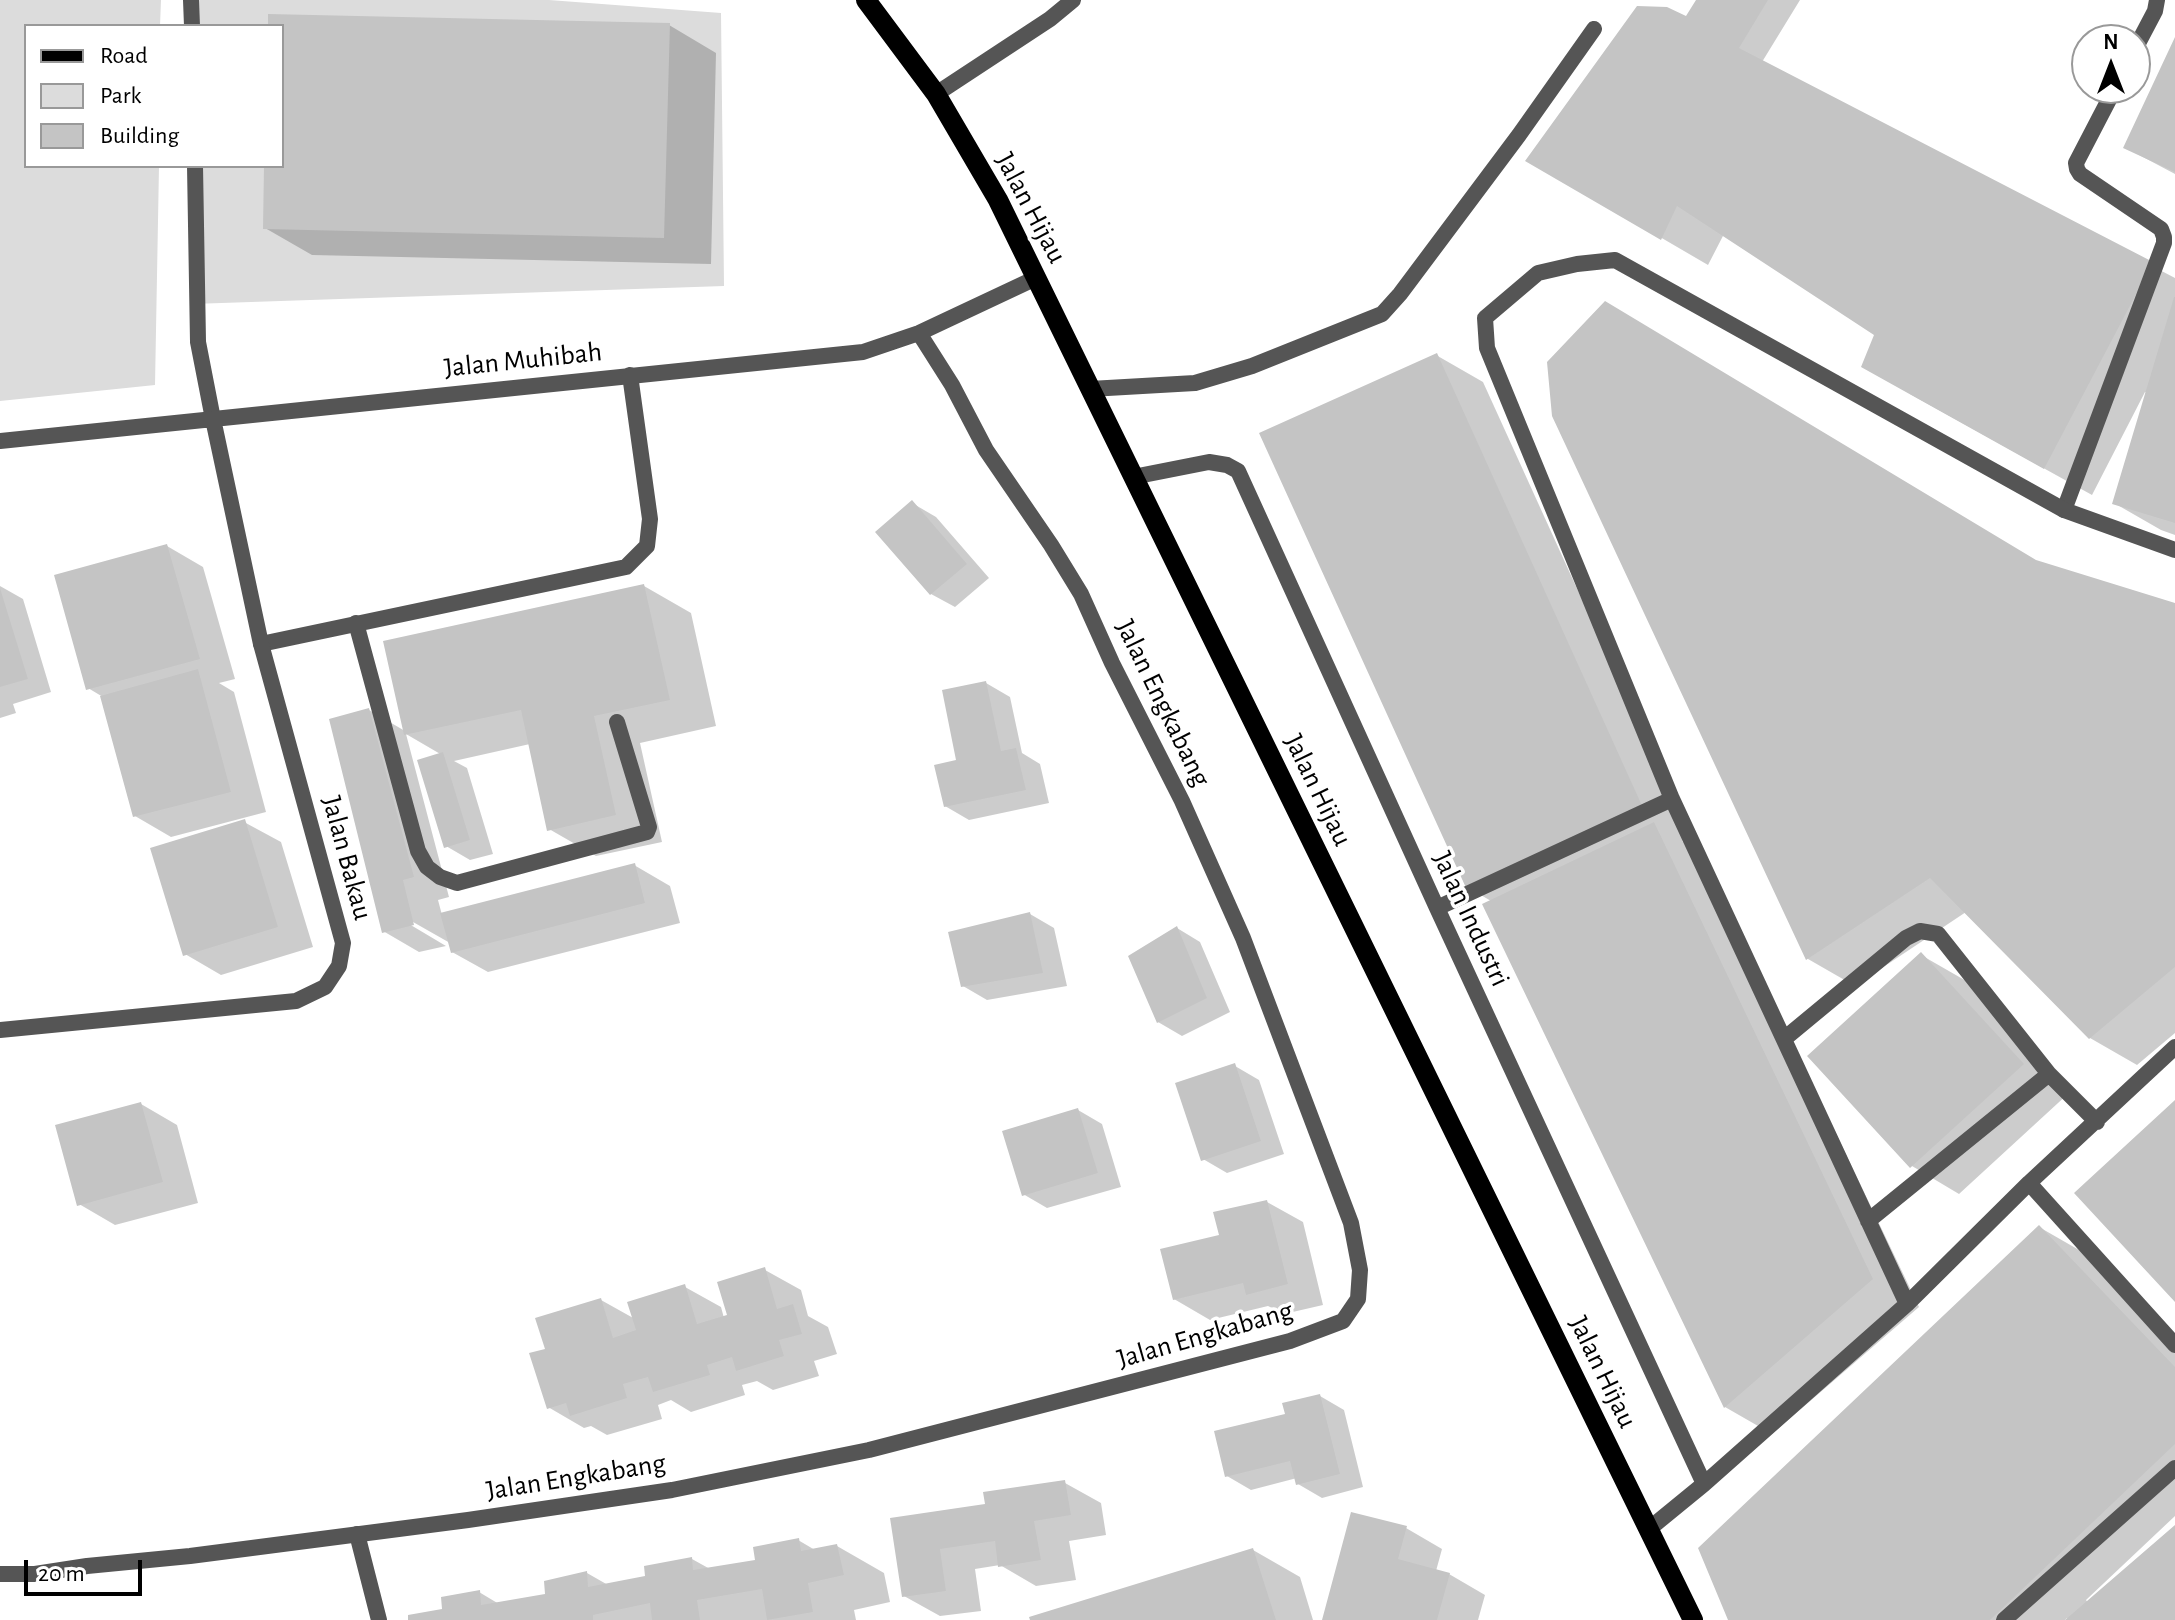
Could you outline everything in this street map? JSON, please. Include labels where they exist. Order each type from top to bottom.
[{"type":"main road","name":"Jalan Hijau","points":[[866,0],[936,94],[998,200],[1693,1620]]},
{"type":"street","points":[[191,0],[192,24]]},
{"type":"street","points":[[936,94],[1050,19],[1073,0]]},
{"type":"street","points":[[2148,24],[2157,0]]},
{"type":"street","points":[[1090,389],[1195,383],[1252,366],[1382,314],[1510,148],[1594,29]]},
{"type":"street","points":[[2064,510],[2164,243],[2161,229],[2077,169],[2076,163],[2107,104]]},
{"type":"street","name":"Jalan Bakau","points":[[0,1030],[296,1001],[325,987],[339,966],[343,943],[261,644],[198,342],[195,168]]},
{"type":"street","points":[[1907,1304],[1672,799],[1487,348],[1485,318],[1538,273],[1615,260],[2064,510],[2175,550]]},
{"type":"street","name":"Jalan Muhibah","points":[[0,441],[863,352],[919,333],[1036,278]]},
{"type":"street","name":"Jalan Engkabang","points":[[0,1574],[35,1574],[357,1534],[672,1490],[869,1450],[1290,1341],[1343,1321],[1358,1299],[1360,1270],[1347,1211],[1243,938],[1182,801],[1081,594],[986,450],[952,385],[919,333]]},
{"type":"street","points":[[261,644],[626,567],[647,546],[650,519],[630,375]]},
{"type":"street","name":"Jalan Industri","points":[[1133,477],[1209,462],[1227,465],[1238,471],[1704,1484]]},
{"type":"street","points":[[356,623],[418,851],[427,867],[440,877],[457,883],[647,832],[649,827],[617,722]]},
{"type":"street","points":[[1437,908],[1672,799]]},
{"type":"street","points":[[1784,1039],[1906,938],[1920,931],[1938,934],[2049,1074],[2097,1122]]},
{"type":"street","points":[[1649,1529],[1907,1304],[2029,1183],[2175,1047]]},
{"type":"street","points":[[1868,1221],[2049,1074]]},
{"type":"street","points":[[2029,1183],[2175,1345]]},
{"type":"street","points":[[2004,1620],[2175,1468]]},
{"type":"street","points":[[357,1534],[379,1620]]},
{"type":"green space","points":[[0,0],[161,0],[160,24],[24,24],[24,168],[159,168],[155,385],[0,401]]},
{"type":"green space","points":[[195,0],[549,0],[721,13],[724,286],[192,304],[193,168],[284,168],[284,24],[195,24]]},
{"type":"building","points":[[1696,0],[1768,0],[1739,48],[2153,262],[2044,469],[1861,367],[1874,335],[1677,206],[1661,240],[1525,161],[1637,6],[1667,7],[1686,16]]},
{"type":"building","points":[[268,14],[670,23],[664,238],[263,229],[264,168],[284,168],[284,24],[268,24]]},
{"type":"building","points":[[2175,37],[2175,172],[2123,148],[2144,104],[2151,104],[2151,88]]},
{"type":"building","points":[[2175,297],[2175,523],[2112,504]]},
{"type":"building","points":[[1605,301],[2036,560],[2175,603],[2175,967],[2089,1039],[1930,878],[1806,960],[1552,416],[1547,362]]},
{"type":"building","points":[[1437,353],[1644,810],[1467,890],[1259,433]]},
{"type":"building","points":[[912,500],[967,564],[930,595],[875,532]]},
{"type":"building","points":[[167,544],[200,659],[86,690],[54,575]]},
{"type":"building","points":[[644,584],[670,700],[594,716],[616,815],[547,831],[521,710],[404,735],[383,641]]},
{"type":"building","points":[[0,588],[28,679],[0,687]]},
{"type":"building","points":[[198,669],[231,792],[133,817],[100,696]]},
{"type":"building","points":[[986,681],[1001,751],[1016,748],[1026,790],[944,807],[934,765],[956,760],[942,690]]},
{"type":"building","points":[[369,708],[414,877],[403,880],[414,925],[382,933],[329,719]]},
{"type":"building","points":[[443,752],[470,840],[444,848],[417,760]]},
{"type":"building","points":[[245,819],[278,927],[183,956],[150,848]]},
{"type":"building","points":[[1654,822],[1873,1279],[1724,1408],[1482,904]]},
{"type":"building","points":[[635,863],[645,903],[451,953],[440,913]]},
{"type":"building","points":[[1030,912],[1043,973],[961,987],[948,932]]},
{"type":"building","points":[[1177,926],[1207,998],[1157,1023],[1128,956]]},
{"type":"building","points":[[1921,952],[2024,1064],[1910,1168],[1807,1056]]},
{"type":"building","points":[[1235,1063],[1261,1141],[1201,1161],[1175,1083]]},
{"type":"building","points":[[2175,1100],[2175,1302],[2074,1193]]},
{"type":"building","points":[[141,1102],[163,1182],[77,1206],[55,1125]]},
{"type":"building","points":[[1078,1108],[1098,1173],[1022,1196],[1002,1131]]},
{"type":"building","points":[[1267,1200],[1288,1284],[1246,1295],[1243,1283],[1173,1300],[1160,1249],[1219,1235],[1213,1212]]},
{"type":"building","points":[[2039,1225],[2175,1367],[2175,1444],[1990,1620],[1728,1620],[1698,1548]]},
{"type":"building","points":[[765,1267],[777,1309],[793,1304],[802,1334],[779,1340],[784,1356],[736,1371],[732,1357],[707,1365],[710,1375],[653,1392],[648,1377],[623,1384],[627,1398],[570,1416],[566,1403],[547,1409],[529,1353],[545,1349],[535,1318],[601,1298],[613,1338],[636,1330],[627,1302],[685,1284],[697,1324],[727,1315],[717,1282]]},
{"type":"building","points":[[1320,1394],[1340,1474],[1296,1485],[1290,1461],[1225,1477],[1214,1431],[1285,1414],[1282,1403]]},
{"type":"building","points":[[1065,1480],[1071,1515],[1034,1521],[1041,1560],[998,1567],[995,1541],[940,1549],[946,1591],[902,1597],[890,1518],[985,1504],[983,1492]]},
{"type":"building","points":[[1351,1512],[1407,1526],[1398,1559],[1450,1573],[1437,1620],[1322,1620]]},
{"type":"building","points":[[2175,1525],[2175,1620],[2065,1620]]},
{"type":"building","points":[[799,1538],[801,1551],[837,1544],[844,1575],[808,1583],[813,1612],[767,1620],[762,1589],[697,1600],[700,1620],[652,1620],[650,1603],[593,1615],[593,1620],[408,1620],[408,1615],[442,1609],[441,1597],[480,1590],[481,1605],[545,1594],[544,1581],[587,1571],[588,1587],[645,1576],[644,1566],[692,1557],[693,1570],[755,1560],[753,1547]]},
{"type":"building","points":[[1253,1548],[1276,1620],[1030,1620],[1029,1617]]}]
